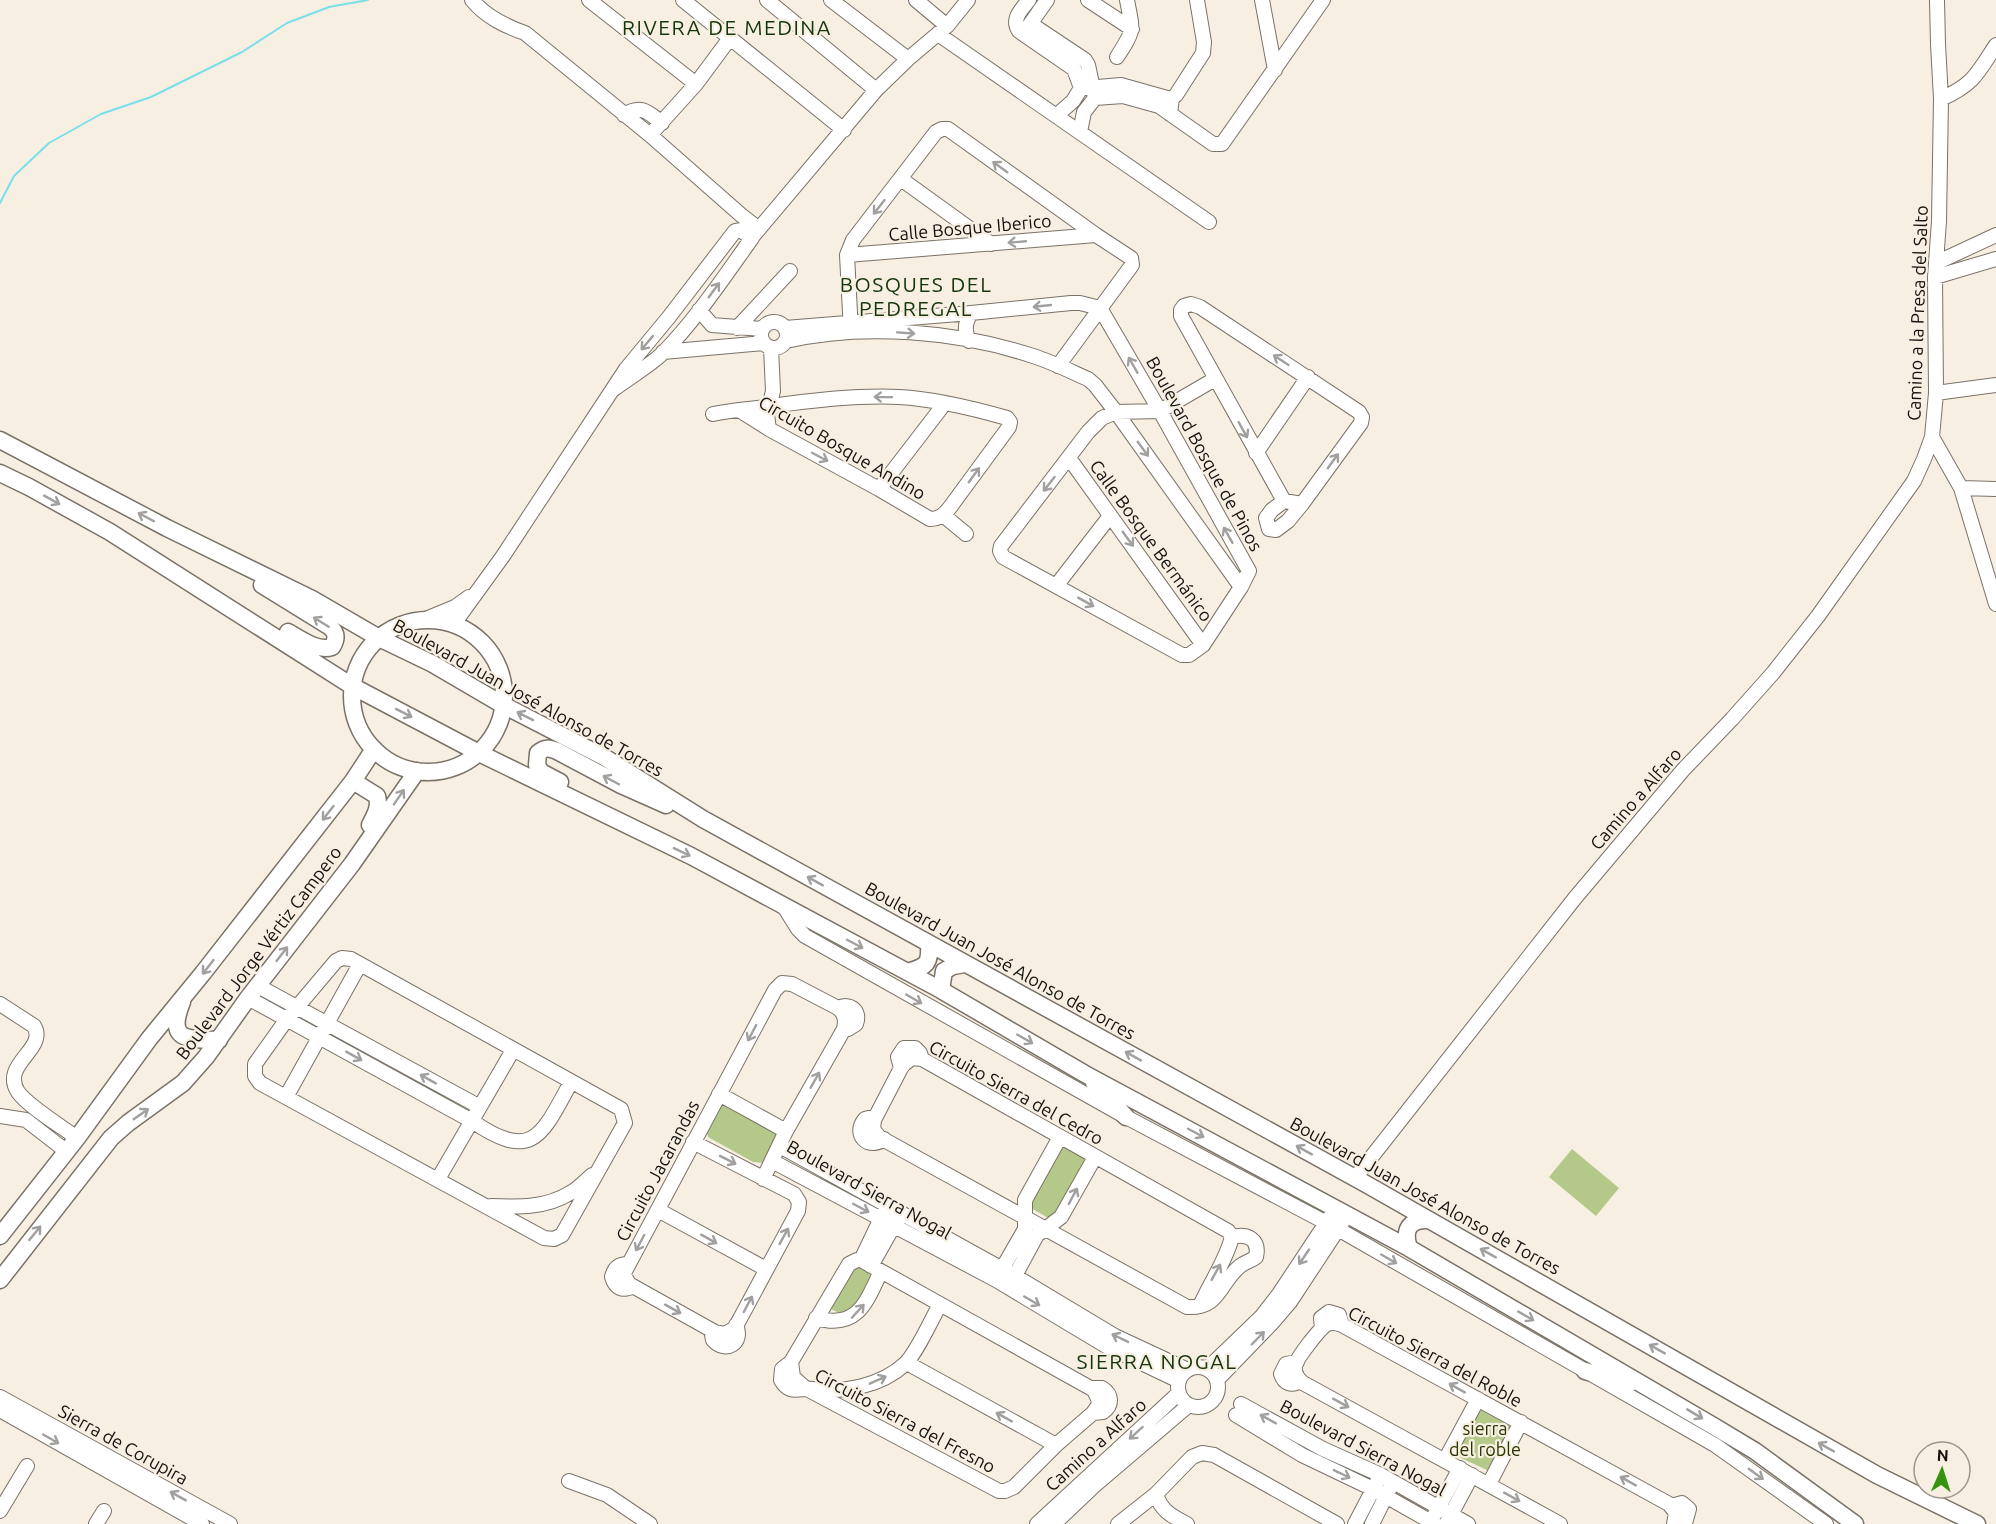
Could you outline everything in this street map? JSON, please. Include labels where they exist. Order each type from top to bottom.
[{"type":"main road","name":"Boulevard Juan José Alonso de Torres","points":[[0,440],[198,543],[312,599],[379,638],[433,664],[503,705],[604,757],[703,819],[1355,1178],[1877,1475],[1977,1524]]},
{"type":"main road","points":[[0,473],[110,532],[352,686],[479,753],[691,856],[942,990],[1085,1074],[1409,1248],[1755,1451],[1854,1522]]},
{"type":"main road","points":[[178,575],[247,608],[309,644],[324,649],[334,644],[336,635],[330,627],[225,564],[198,543]]},
{"type":"main road","points":[[426,619],[453,625],[468,633],[480,644],[491,657],[498,672],[503,705],[497,732],[479,753],[452,768],[435,772],[417,771],[392,762],[374,749],[357,723],[352,703],[352,686],[365,652],[379,638],[401,624],[426,619]]},
{"type":"main road","points":[[630,827],[584,796],[541,772],[537,765],[538,753],[544,748],[557,751],[649,798],[703,819]]},
{"type":"main road","name":"Boulevard Jorge Vértiz Campero","points":[[0,1236],[72,1144],[149,1039],[353,781],[374,749]]},
{"type":"main road","name":"Boulevard Jorge Vértiz Campero","points":[[0,1280],[6,1268],[118,1132],[183,1083],[200,1065],[352,864],[417,771]]},
{"type":"main road","points":[[352,864],[378,809],[379,802],[372,791],[353,781]]},
{"type":"main road","points":[[908,972],[924,966],[929,956],[929,944]]},
{"type":"main road","points":[[942,990],[944,971],[953,966],[965,964]]},
{"type":"main road","points":[[186,993],[177,1019],[179,1032],[190,1040],[219,1040]]},
{"type":"main road","points":[[1085,1074],[1126,1117]]},
{"type":"main road","points":[[91,1118],[88,1133],[94,1139],[100,1140],[109,1132],[118,1132]]},
{"type":"main road","points":[[61,1201],[63,1188],[83,1162],[83,1151],[72,1144]]},
{"type":"main road","points":[[1409,1248],[1406,1238],[1408,1228],[1413,1222],[1429,1220]]},
{"type":"main road","points":[[1585,1371],[1652,1389]]},
{"type":"main road","points":[[1877,1475],[1903,1498],[1950,1524]]},
{"type":"street","points":[[472,0],[491,17],[525,33],[650,135],[741,215],[756,233]]},
{"type":"street","points":[[589,0],[696,84]]},
{"type":"street","points":[[683,0],[844,129]]},
{"type":"street","points":[[767,0],[876,90]]},
{"type":"street","points":[[831,0],[908,59]]},
{"type":"street","points":[[916,0],[943,30],[1056,116],[1209,222]]},
{"type":"street","points":[[614,389],[663,352],[699,310],[756,233],[876,90],[943,30],[968,0]]},
{"type":"street","points":[[1029,0],[1016,19],[1016,26],[1027,29],[1074,69],[1089,91],[1154,104],[1213,144],[1222,144],[1323,0]]},
{"type":"street","points":[[1027,29],[1047,0]]},
{"type":"street","points":[[1088,0],[1132,28]]},
{"type":"street","points":[[1117,57],[1131,34],[1127,0]]},
{"type":"street","points":[[1056,116],[1089,91],[1121,85],[1166,98],[1176,95],[1203,53],[1204,42],[1197,0]]},
{"type":"street","points":[[1262,0],[1275,70]]},
{"type":"street","name":"Camino a la Presa del Salto","points":[[1937,0],[1941,154],[1935,270],[1936,393],[1932,437],[1961,488],[1996,604]]},
{"type":"street","points":[[650,135],[696,84],[730,38]]},
{"type":"street","points":[[1941,99],[1961,90],[1974,78],[1996,45]]},
{"type":"street","points":[[1080,132],[1089,91]]},
{"type":"street","points":[[1170,114],[1172,98]]},
{"type":"street","points":[[624,115],[639,109],[662,123]]},
{"type":"street","points":[[851,327],[847,255],[853,240],[936,132],[948,129],[1133,261],[1058,366]]},
{"type":"street","points":[[901,179],[991,244]]},
{"type":"street","points":[[453,625],[503,556],[626,369],[735,231],[756,233]]},
{"type":"street","name":"Calle Bosque Iberico","points":[[847,255],[1096,235]]},
{"type":"street","points":[[1935,270],[1996,235]]},
{"type":"street","points":[[1935,270],[1996,259]]},
{"type":"street","points":[[737,327],[789,271]]},
{"type":"street","name":"Boulevard Bosque de Pinos","points":[[663,352],[777,341],[851,327],[947,315],[1071,303],[1100,308],[1249,571],[1241,586],[1116,412],[1088,379],[1034,356],[993,345],[951,337],[851,327]]},
{"type":"street","points":[[712,326],[737,327],[766,325],[776,322],[777,341],[761,339],[766,325],[759,304]]},
{"type":"street","points":[[1284,501],[1181,316],[1184,306],[1191,304],[1200,307],[1308,377],[1359,412],[1362,417],[1302,504],[1282,526],[1276,530],[1269,529],[1266,518],[1272,510],[1284,501],[1302,504]]},
{"type":"street","points":[[699,310],[712,326],[709,349]]},
{"type":"street","points":[[969,340],[965,330],[971,313]]},
{"type":"street","points":[[947,315],[954,320],[957,330],[951,337]]},
{"type":"street","name":"Circuito Bosque Andino","points":[[739,410],[768,429],[930,519],[944,515],[1009,427],[1010,422],[1007,418],[971,407],[902,398],[876,397],[789,404],[779,387],[777,341]]},
{"type":"street","name":"Circuito Bosque Andino","points":[[739,410],[769,407],[773,391],[777,341]]},
{"type":"street","points":[[1256,453],[1308,377]]},
{"type":"street","points":[[1215,379],[1160,411],[1116,412],[1101,418],[1001,546],[1000,552],[1002,557],[1182,655],[1189,655],[1203,645],[1241,586]]},
{"type":"street","points":[[1936,393],[1996,385]]},
{"type":"street","points":[[879,489],[945,403]]},
{"type":"street","points":[[768,429],[769,407],[789,404]]},
{"type":"street","points":[[713,414],[739,410]]},
{"type":"street","name":"Camino a Alfaro","points":[[1355,1178],[1575,898],[1683,770],[1764,683],[1811,625],[1914,481],[1932,437]]},
{"type":"street","name":"Calle Bosque Bermánico","points":[[1069,458],[1203,645]]},
{"type":"street","points":[[1961,488],[1996,489]]},
{"type":"street","points":[[1196,521],[1207,519],[1214,510]]},
{"type":"street","name":"Circuito Bosque Andino","points":[[944,515],[966,534]]},
{"type":"street","points":[[1056,586],[1110,516]]},
{"type":"street","points":[[426,619],[455,607],[477,590]]},
{"type":"street","points":[[783,905],[805,936],[1126,1117],[1332,1226],[1728,1453],[1826,1524]]},
{"type":"street","points":[[342,958],[351,959],[621,1109],[625,1123],[562,1235],[554,1239],[544,1238],[260,1083],[255,1076],[255,1064],[297,1008],[336,961],[342,958]]},
{"type":"street","points":[[286,1097],[360,964]]},
{"type":"street","name":"Circuito Jacarandas","points":[[763,1179],[794,1194],[799,1206],[736,1325],[730,1332],[725,1334],[711,1330],[629,1284],[624,1273],[628,1264],[774,993],[782,983],[788,983],[838,1008],[845,1018],[844,1029],[786,1131],[780,1146]]},
{"type":"street","points":[[253,992],[297,1008],[480,1107]]},
{"type":"street","points":[[253,992],[287,1020],[499,1137],[513,1142],[529,1140],[543,1130],[572,1082]]},
{"type":"street","points":[[0,1004],[34,1026],[37,1031],[36,1042],[21,1059],[14,1073],[18,1092],[72,1144]]},
{"type":"street","points":[[438,1179],[513,1050]]},
{"type":"street","name":"Circuito Sierra del Cedro","points":[[910,1059],[922,1059],[1059,1137],[1228,1231],[1232,1237],[1241,1234],[1251,1237],[1257,1245],[1256,1257],[1242,1264],[1215,1299],[1208,1304],[1192,1308],[1183,1306],[875,1134],[873,1129],[876,1116],[901,1068],[910,1059]]},
{"type":"street","points":[[719,1094],[786,1131]]},
{"type":"street","points":[[26,1120],[36,1108]]},
{"type":"street","points":[[0,1116],[26,1120],[72,1144]]},
{"type":"street","points":[[999,1274],[1025,1229],[1025,1200],[1059,1137]]},
{"type":"street","points":[[693,1142],[763,1179],[772,1161]]},
{"type":"street","name":"Boulevard Sierra Nogal","points":[[891,1215],[825,1189],[772,1161],[780,1146],[833,1176],[891,1215],[999,1274],[1106,1346],[1179,1387]]},
{"type":"street","points":[[1012,1282],[1037,1235],[1061,1217],[1095,1156]]},
{"type":"street","points":[[806,1179],[813,1165]]},
{"type":"street","points":[[488,1206],[520,1207],[555,1201],[572,1193],[600,1167]]},
{"type":"street","points":[[825,1189],[833,1176]]},
{"type":"street","points":[[658,1210],[766,1269]]},
{"type":"street","points":[[1207,1369],[1262,1316],[1342,1211]]},
{"type":"street","name":"Circuito Sierra del Fresno","points":[[816,1318],[837,1322],[845,1321],[856,1314],[867,1299],[871,1266],[891,1215]]},
{"type":"street","points":[[1218,1384],[1290,1302],[1332,1226]]},
{"type":"street","points":[[1200,1306],[1229,1249],[1232,1237]]},
{"type":"street","name":"Circuito Sierra del Fresno","points":[[857,1260],[940,1304],[1097,1393],[1098,1406],[1093,1413],[1056,1444],[1014,1487],[1005,1491],[999,1491],[805,1388],[793,1377],[791,1362],[849,1264],[857,1260]]},
{"type":"street","name":"Boulevard Sierra Nogal","points":[[1012,1282],[1115,1336],[1188,1370]]},
{"type":"street","points":[[805,1388],[836,1391],[881,1380],[907,1363],[940,1304]]},
{"type":"street","name":"Circuito Sierra del Roble","points":[[1560,1524],[1300,1381],[1295,1370],[1297,1362],[1322,1328],[1331,1323],[1342,1325],[1671,1506],[1676,1513],[1674,1524]]},
{"type":"street","points":[[907,1363],[1056,1444]]},
{"type":"street","points":[[1197,1367],[1207,1369],[1218,1384],[1218,1393],[1212,1402],[1201,1407],[1189,1405],[1181,1398],[1179,1387],[1188,1370],[1197,1367]]},
{"type":"street","name":"Boulevard Sierra Nogal","points":[[1218,1384],[1235,1408],[1302,1455],[1373,1489],[1432,1523]]},
{"type":"street","name":"Camino a Alfaro","points":[[1037,1524],[1179,1387]]},
{"type":"street","name":"Sierra de Corupira","points":[[0,1397],[230,1524]]},
{"type":"street","points":[[1445,1461],[1478,1399]]},
{"type":"street","name":"Boulevard Sierra Nogal","points":[[1212,1402],[1235,1408],[1387,1479],[1445,1515],[1468,1524]]},
{"type":"street","name":"Camino a Alfaro","points":[[1054,1524],[1094,1486],[1189,1405]]},
{"type":"street","name":"Sierra de Corupira","points":[[0,1410],[202,1524]]},
{"type":"street","points":[[1489,1484],[1521,1422]]},
{"type":"street","points":[[1118,1524],[1156,1494],[1192,1457],[1202,1453],[1208,1453],[1334,1523]]},
{"type":"street","points":[[0,1511],[27,1466]]},
{"type":"street","points":[[1432,1523],[1445,1515],[1466,1472]]},
{"type":"street","points":[[1354,1524],[1373,1489],[1387,1479]]},
{"type":"street","points":[[1372,1524],[1386,1496],[1387,1479]]},
{"type":"street","points":[[569,1481],[607,1495],[650,1524]]},
{"type":"street","points":[[1156,1494],[1162,1509],[1187,1524]]},
{"type":"street","points":[[96,1524],[104,1511]]},
{"type":"green space","points":[[725,1104],[777,1134],[763,1163],[753,1162],[708,1137],[706,1131],[720,1105]]},
{"type":"green space","points":[[1065,1145],[1086,1156],[1086,1160],[1060,1211],[1050,1219],[1031,1208],[1031,1201],[1062,1146]]},
{"type":"green space","points":[[1572,1149],[1619,1188],[1596,1216],[1549,1177]]},
{"type":"green space","points":[[860,1263],[873,1274],[857,1303],[845,1312],[838,1312],[830,1308],[849,1268]]},
{"type":"green space","name":"sierra del roble","points":[[1483,1408],[1514,1425],[1491,1469],[1487,1470],[1461,1458],[1457,1451],[1478,1411]]},
{"type":"waterway","points":[[0,203],[14,176],[49,143],[101,114],[151,97],[242,52],[287,23],[329,7],[368,0]]},
{"type":"district","name":"RIVERA DE MEDINA","points":[[727,28]]},
{"type":"district","name":"BOSQUES DEL PEDREGAL","points":[[916,297]]},
{"type":"district","name":"SIERRA NOGAL","points":[[1157,1362]]}]
